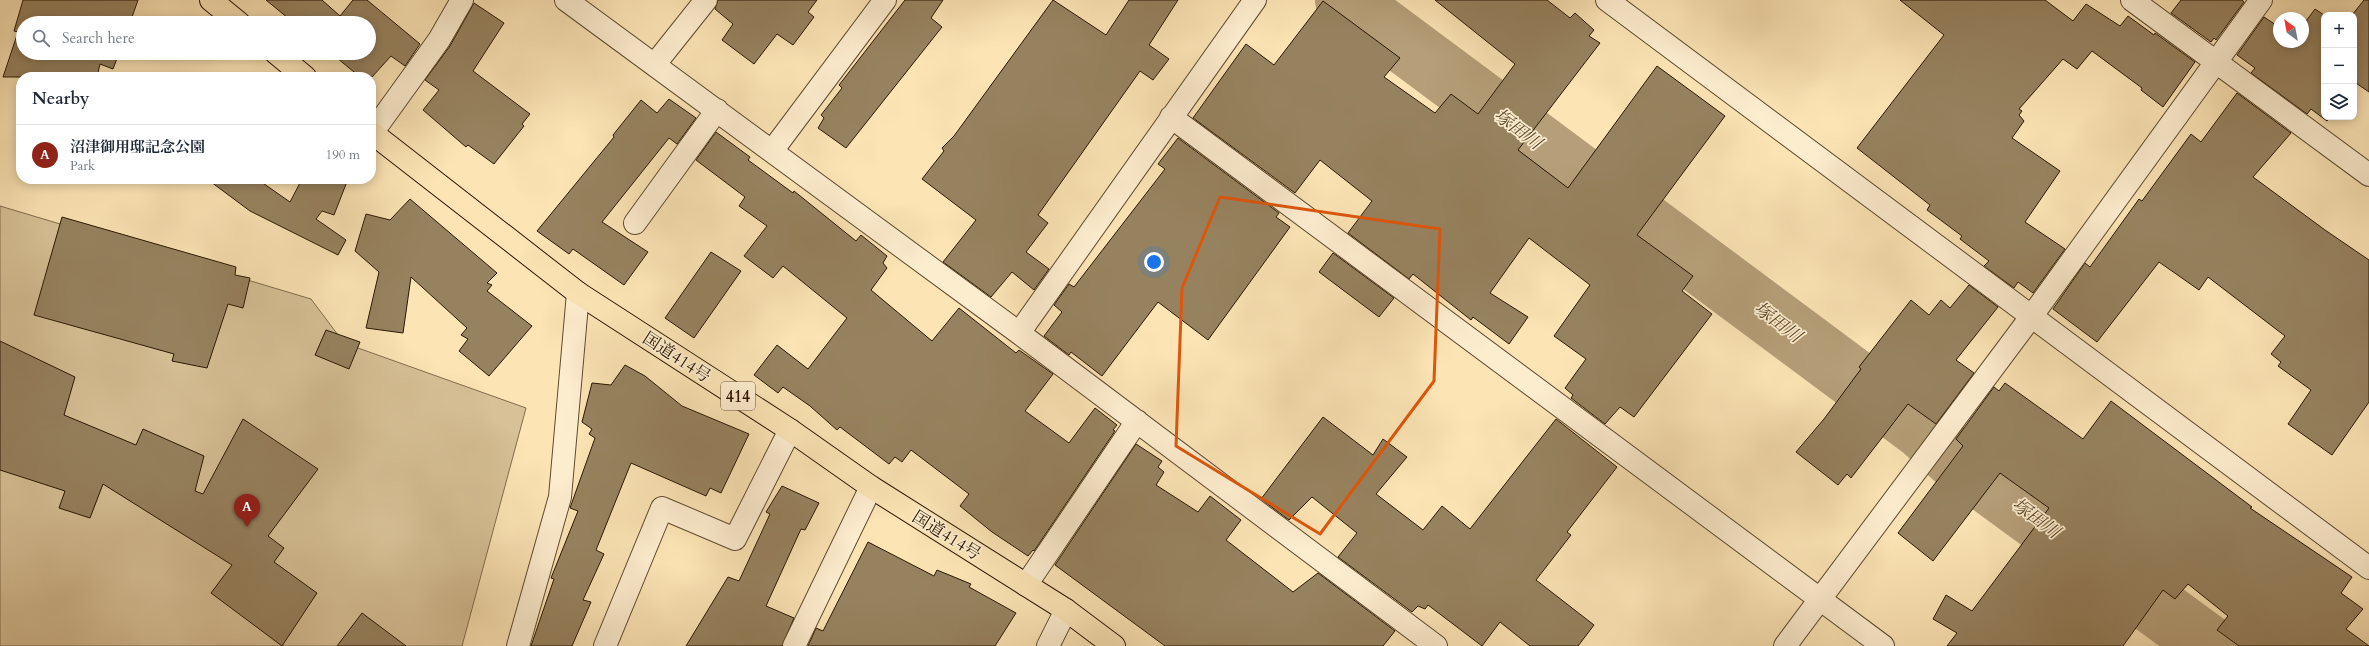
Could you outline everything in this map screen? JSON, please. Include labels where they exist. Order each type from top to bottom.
[{"type":"highway","points":[[211,0],[230,16]]},
{"type":"highway","points":[[284,60],[299,72]]},
{"type":"highway","name":"国道414号","points":[[376,135],[578,293],[790,430],[870,487],[1066,610],[1114,646]]},
{"type":"street","points":[[376,127],[439,40],[462,0]]},
{"type":"street","points":[[566,0],[1019,333],[1436,646]]},
{"type":"street","points":[[655,64],[706,0]]},
{"type":"street","points":[[772,151],[884,0]]},
{"type":"street","points":[[1019,333],[1255,0]]},
{"type":"street","points":[[1607,0],[2369,568]]},
{"type":"street","points":[[2132,0],[2369,175]]},
{"type":"street","points":[[1785,646],[2031,317],[2261,0]]},
{"type":"street","points":[[635,223],[717,110]]},
{"type":"street","points":[[1172,117],[1883,646]]},
{"type":"street","points":[[518,646],[560,497],[578,293]]},
{"type":"street","points":[[1026,585],[1137,421]]},
{"type":"street","points":[[605,646],[662,508],[735,538],[790,430]]},
{"type":"street","points":[[794,646],[870,487]]},
{"type":"street","points":[[1048,646],[1066,610]]},
{"type":"highlighted area","points":[[1220,197],[1440,229],[1434,381],[1320,534],[1176,446],[1182,288]]},
{"type":"shaded area","points":[[0,206],[311,299],[344,343],[526,408],[462,646],[0,646]]},
{"type":"building","points":[[23,0],[138,0],[132,16],[18,16]]},
{"type":"building","points":[[266,0],[322,0],[340,16],[285,16]]},
{"type":"building","points":[[353,0],[367,0],[420,44],[405,66],[391,56],[376,73],[354,72],[339,60],[376,60],[376,16],[340,16]]},
{"type":"building","points":[[718,0],[817,0],[808,12],[814,17],[793,45],[777,34],[754,64],[722,40],[733,24],[715,9]]},
{"type":"building","points":[[905,0],[943,0],[931,18],[942,27],[846,148],[818,128],[824,118],[821,115],[842,88],[839,85]]},
{"type":"building","points":[[1053,0],[1106,35],[1129,0],[1178,0],[1149,45],[1169,59],[1153,80],[1140,71],[1038,215],[1048,223],[1026,252],[1049,269],[1034,290],[1012,272],[991,297],[943,262],[976,220],[922,179],[944,151],[942,148],[954,136]]},
{"type":"building","points":[[1435,0],[1547,0],[1570,18],[1575,13],[1594,30],[1589,36],[1600,43],[1518,150],[1568,188],[1657,66],[1725,116],[1637,235],[1693,276],[1682,291],[1712,314],[1634,417],[1620,407],[1605,424],[1571,398],[1573,395],[1565,388],[1586,359],[1554,336],[1590,285],[1529,238],[1490,293],[1528,317],[1509,344],[1473,317],[1471,320],[1413,274],[1409,279],[1348,233],[1372,201],[1320,160],[1295,193],[1193,118],[1246,44],[1274,65],[1323,1],[1400,58],[1384,77],[1435,113],[1451,94],[1478,114],[1515,64]]},
{"type":"building","points":[[1900,0],[2045,0],[2073,21],[2086,4],[2120,26],[2128,16],[2154,35],[2155,33],[2195,62],[2163,107],[2141,90],[2142,88],[2092,51],[2077,69],[2063,59],[2019,109],[2022,111],[2019,115],[2024,121],[2012,138],[2060,171],[2025,222],[2065,249],[2033,293],[2018,282],[2014,288],[1984,266],[1989,261],[1960,239],[1962,236],[1927,210],[1930,205],[1857,148],[1944,35]]},
{"type":"building","points":[[2181,0],[2242,0],[2244,2],[2216,40],[2214,38],[2211,42],[2171,13]]},
{"type":"building","points":[[2364,0],[2369,0],[2369,92],[2357,84],[2357,12],[2354,12]]},
{"type":"building","points":[[474,3],[504,23],[473,71],[530,114],[522,124],[524,126],[494,164],[468,145],[466,147],[423,110],[439,90],[425,80],[450,46]]},
{"type":"building","points":[[2315,9],[2321,13],[2321,116],[2311,109],[2307,114],[2251,73],[2255,68],[2237,55],[2264,17],[2273,23],[2273,48],[2309,48],[2309,17]]},
{"type":"building","points":[[16,38],[16,60],[116,60],[113,69],[100,64],[98,72],[16,72],[16,77],[3,77]]},
{"type":"building","points":[[2237,93],[2291,133],[2253,177],[2325,230],[2369,260],[2369,402],[2332,455],[2288,424],[2311,390],[2278,366],[2281,362],[2271,354],[2285,336],[2208,277],[2199,290],[2159,262],[2097,342],[2053,309],[2085,263],[2090,267],[2139,199],[2142,201],[2191,134],[2201,142]]},
{"type":"building","points":[[669,99],[696,118],[677,144],[669,138],[602,222],[648,252],[624,285],[573,249],[569,254],[537,231],[614,137],[613,135],[641,100],[657,113]]},
{"type":"building","points":[[716,132],[750,157],[748,160],[793,193],[794,191],[856,241],[861,235],[887,256],[883,263],[887,268],[871,290],[932,341],[959,308],[1016,353],[1019,350],[1053,374],[1025,411],[1069,443],[1095,408],[1117,425],[1113,430],[1115,431],[1034,551],[1033,550],[1028,556],[992,532],[960,506],[969,494],[911,450],[902,462],[895,457],[889,464],[840,427],[837,430],[810,406],[783,387],[778,393],[754,375],[777,345],[808,369],[847,318],[783,266],[773,278],[744,256],[767,226],[739,206],[745,197],[696,160]]},
{"type":"building","points":[[1178,138],[1279,213],[1276,217],[1290,227],[1208,340],[1158,302],[1102,376],[1071,352],[1069,355],[1044,336],[1062,312],[1054,305],[1069,284],[1074,287],[1165,169],[1158,164]]},
{"type":"building","points":[[214,184],[264,184],[290,202],[299,184],[346,184],[334,215],[322,211],[316,219],[346,240],[338,255],[250,211]]},
{"type":"building","points":[[410,199],[497,273],[487,283],[492,285],[487,291],[532,326],[489,376],[459,351],[468,339],[461,335],[467,328],[411,277],[403,333],[366,328],[379,272],[355,251],[366,214],[390,220]]},
{"type":"building","points":[[62,217],[236,267],[235,275],[250,278],[243,308],[228,304],[207,368],[172,361],[174,354],[34,315]]},
{"type":"building","points":[[711,252],[741,271],[694,338],[665,318]]},
{"type":"building","points":[[1333,253],[1394,298],[1379,317],[1319,272]]},
{"type":"building","points":[[1969,285],[1998,307],[1956,360],[1974,373],[1936,424],[1908,404],[1851,478],[1847,474],[1838,485],[1796,452],[1824,419],[1861,369],[1859,367],[1911,300],[1929,315],[1941,300],[1950,308]]},
{"type":"building","points":[[326,330],[360,342],[349,369],[315,355]]},
{"type":"building","points":[[0,341],[75,377],[64,415],[136,445],[143,429],[204,456],[195,491],[203,494],[243,419],[318,469],[268,536],[284,548],[274,562],[317,593],[282,646],[211,593],[232,565],[103,484],[90,518],[59,508],[65,491],[0,470]]},
{"type":"building","points":[[625,365],[645,376],[682,406],[749,434],[721,493],[710,488],[706,496],[631,463],[596,550],[604,554],[583,600],[591,602],[572,646],[531,646],[554,579],[551,578],[578,511],[570,508],[595,438],[589,434],[592,429],[582,422],[592,383],[611,385]]},
{"type":"building","points":[[2005,383],[2083,439],[2111,401],[2252,507],[2250,508],[2352,577],[2341,593],[2363,609],[2346,629],[2369,646],[2239,646],[2217,630],[2228,616],[2188,584],[2175,599],[2163,590],[2123,646],[1947,646],[1957,633],[1933,619],[1946,595],[1972,611],[2049,508],[2000,473],[1933,561],[1898,533],[1963,446],[1956,439],[1994,387],[1999,391]]},
{"type":"building","points":[[1323,417],[1373,455],[1383,439],[1407,457],[1376,494],[1423,530],[1442,506],[1470,529],[1556,419],[1617,467],[1567,532],[1571,535],[1536,580],[1594,625],[1578,646],[1530,646],[1500,622],[1482,646],[1428,605],[1425,609],[1418,606],[1412,612],[1338,557],[1357,533],[1312,497],[1289,520],[1261,499]]},
{"type":"building","points":[[1136,444],[1162,461],[1158,467],[1164,472],[1156,485],[1198,512],[1210,496],[1241,520],[1226,540],[1293,592],[1318,573],[1395,631],[1383,646],[1165,646],[1055,565]]},
{"type":"building","points":[[782,486],[819,503],[805,530],[801,529],[766,606],[794,618],[782,646],[686,646],[728,577],[739,581],[770,514],[766,512]]},
{"type":"building","points":[[868,542],[934,576],[937,570],[971,584],[969,587],[1016,613],[995,646],[808,646],[816,628],[823,631]]},
{"type":"building","points":[[362,613],[406,646],[337,646]]},
{"type":"waterway","name":"塚田川","points":[[1345,0],[1923,430],[1956,460],[2210,646]]},
{"type":"place","name":"沼津御用邸記念公園","points":[[247,527]]}]
